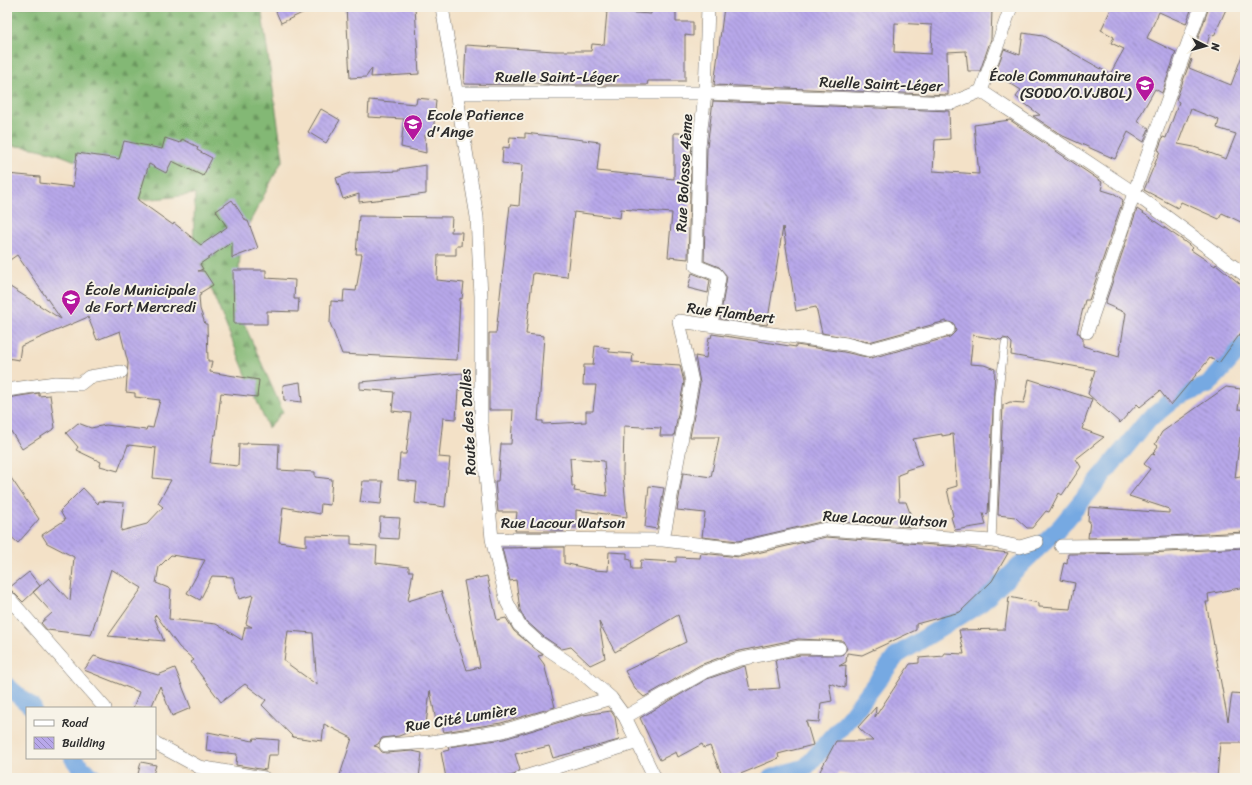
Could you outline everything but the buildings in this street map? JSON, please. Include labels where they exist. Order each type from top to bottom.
[{"type":"street","name":"Route des Dalles","points":[[442,7],[477,217],[481,296],[481,422],[492,539],[508,602],[519,625],[539,643],[578,670],[611,698],[625,717],[656,778]]},
{"type":"street","name":"Rue Bolosse 4ème","points":[[708,7],[705,93],[699,146],[696,266],[716,274],[719,278],[710,325]]},
{"type":"street","points":[[1011,7],[981,91],[1134,193],[1245,275]]},
{"type":"street","points":[[1087,332],[1134,193],[1201,7]]},
{"type":"street","name":"Ruelle Saint-Léger","points":[[456,93],[705,93],[952,103],[981,91]]},
{"type":"street","name":"Rue Flambert","points":[[664,540],[692,382],[679,321],[846,344],[869,350],[948,329]]},
{"type":"street","points":[[7,390],[55,383],[80,384],[89,377],[121,372]]},
{"type":"street","name":"Rue Lacour Watson","points":[[492,539],[664,540],[738,549],[825,529],[992,540],[1020,547],[1037,542]]},
{"type":"street","points":[[1061,546],[1148,546],[1245,540]]},
{"type":"street","points":[[7,596],[104,707]]},
{"type":"street","points":[[625,717],[704,672],[737,660],[799,647],[839,648]]},
{"type":"street","name":"Rue Cité Lumière","points":[[386,745],[431,742],[503,730],[611,698]]},
{"type":"street","points":[[521,778],[638,742]]},
{"type":"street","points":[[156,744],[199,767],[264,778]]},
{"type":"lane","points":[[992,540],[998,396],[1005,343]]},
{"type":"green space","points":[[7,7],[261,7],[283,159],[242,237],[239,267],[243,321],[283,412],[268,428],[193,245],[195,194],[156,199],[126,198],[111,189],[102,178],[90,169],[68,158],[43,150],[18,146],[7,146]]},
{"type":"waterway","points":[[771,778],[806,767],[850,717],[897,655],[981,603],[1061,526],[1147,421],[1174,399],[1208,385],[1245,344]]},
{"type":"waterway","points":[[7,686],[32,707]]},
{"type":"waterway","points":[[74,759],[78,765],[94,778]]},
{"type":"place","name":"École Communautaire (SODO/O.VJBOL)","points":[[1145,102]]},
{"type":"place","name":"Ecole Patience d'Ange","points":[[413,141]]},
{"type":"place","name":"École Municipale de Fort Mercredi","points":[[71,316]]}]
